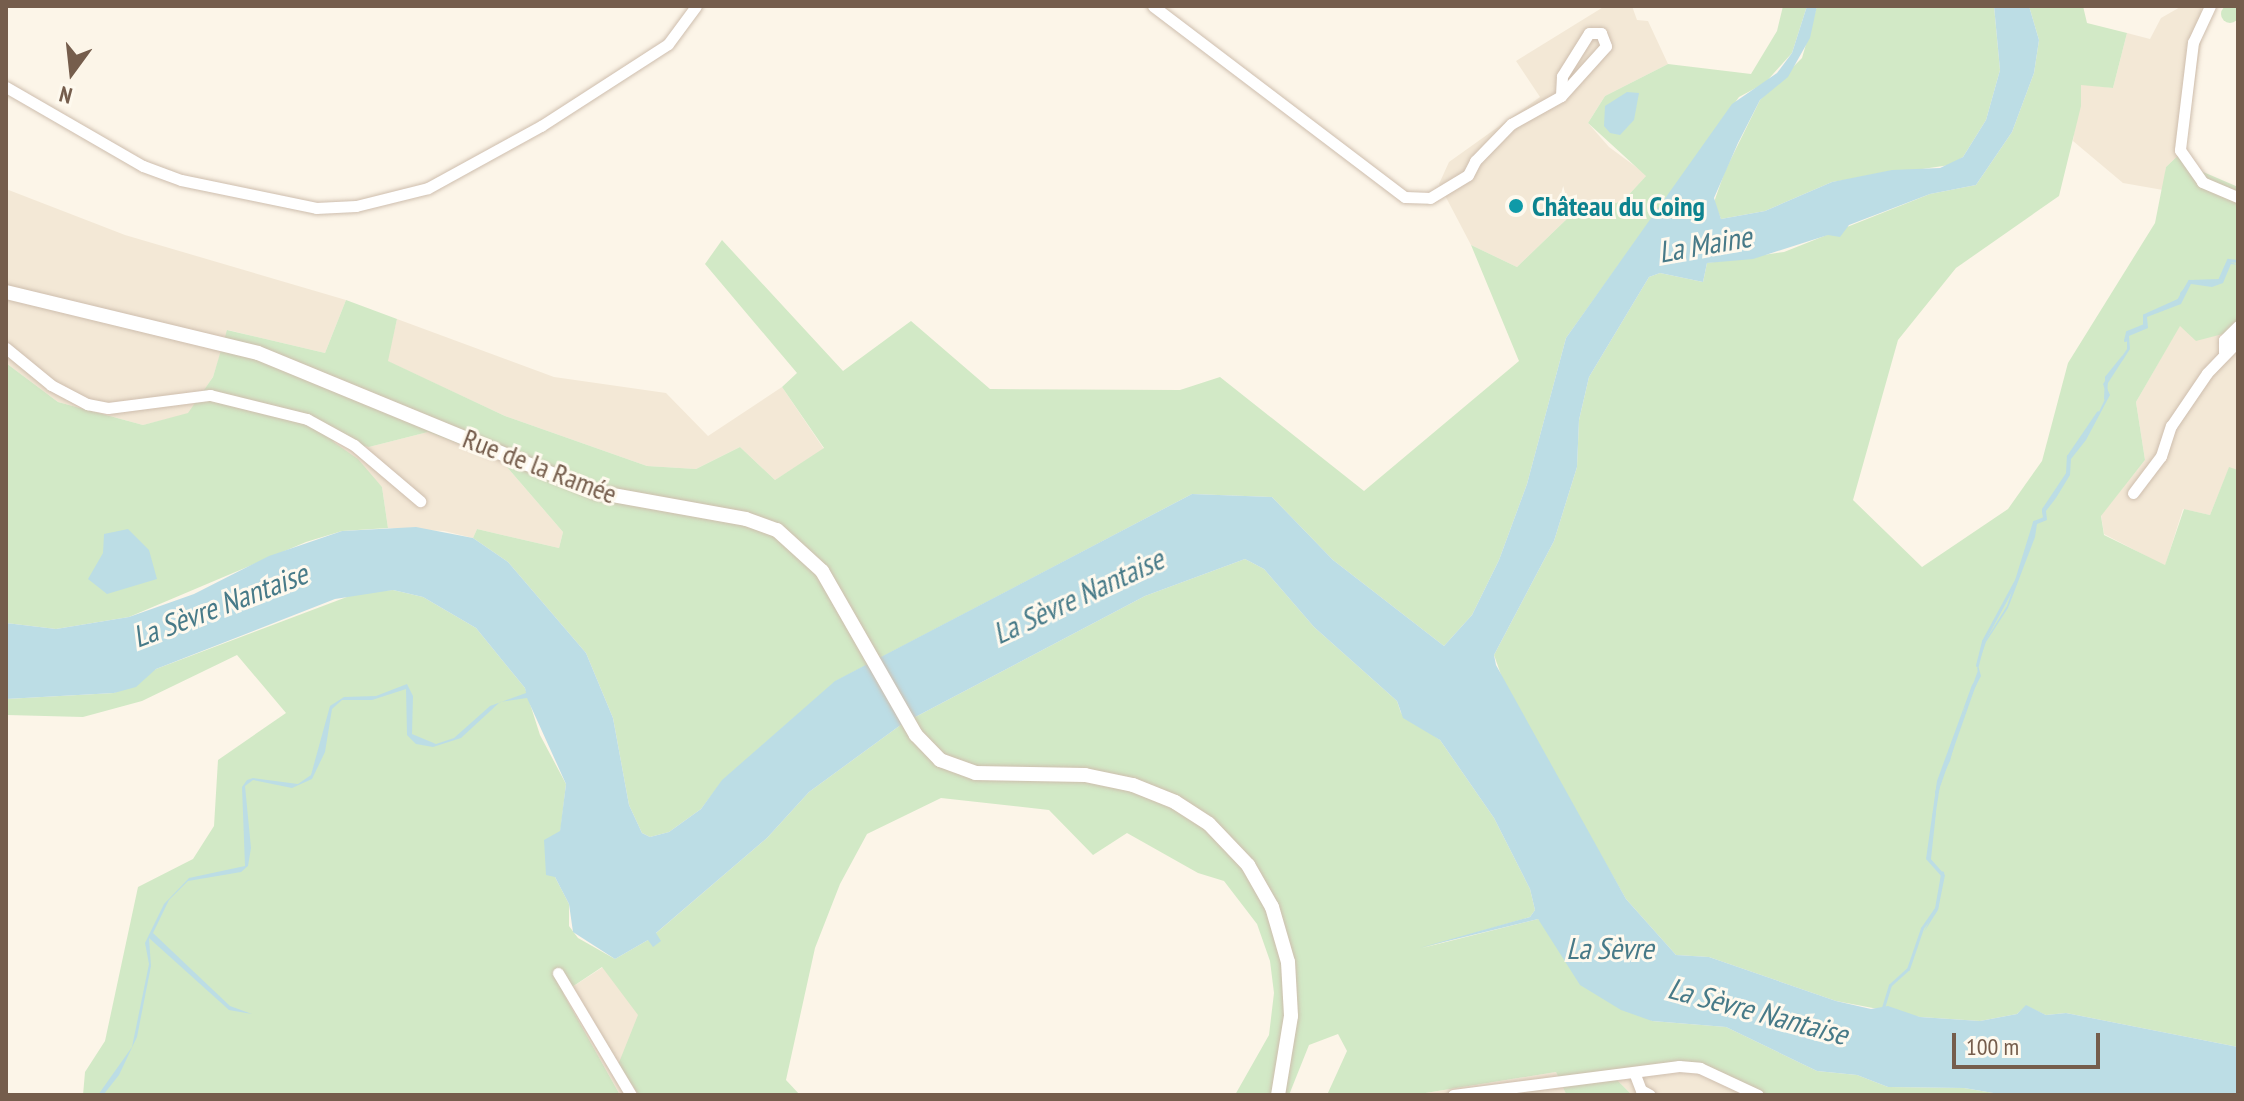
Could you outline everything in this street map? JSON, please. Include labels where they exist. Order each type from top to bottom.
[{"type":"main road","name":"Rue de la Ramée","points":[[6,292],[215,340],[306,372],[596,492],[765,524],[816,563],[916,735],[940,760],[965,771],[1085,775],[1133,785],[1175,802],[1228,843],[1272,907],[1288,962],[1291,1016],[1278,1095]]},
{"type":"street","points":[[8,89],[143,166],[181,180],[316,208],[356,206],[428,188],[541,126],[668,44],[696,6]]},
{"type":"street","points":[[1153,6],[1366,173],[1405,197],[1430,198],[1448,190],[1468,175],[1511,124],[1561,96],[1606,46],[1601,33],[1589,33],[1562,76],[1561,96]]},
{"type":"street","points":[[2210,6],[2195,31],[2180,150],[2202,182],[2238,197]]},
{"type":"street","points":[[2224,352],[2224,340],[2238,326]]},
{"type":"street","points":[[2133,493],[2161,456],[2171,426],[2224,352],[2238,341]]},
{"type":"street","points":[[6,348],[51,385],[87,404],[108,408],[210,395],[307,419],[354,445],[420,501]]},
{"type":"street","points":[[558,973],[631,1095]]},
{"type":"street","points":[[1453,1095],[1634,1072],[1700,1068],[1758,1095]]},
{"type":"street","points":[[1634,1072],[1641,1090],[1650,1095]]},
{"type":"shaded area","points":[[1605,6],[1632,6],[1637,20],[1648,21],[1668,64],[1605,96],[1588,123],[1609,147],[1647,175],[1623,201],[1572,214],[1517,267],[1471,245],[1439,184],[1449,162],[1540,97],[1516,61]]},
{"type":"shaded area","points":[[2182,6],[2201,6],[2203,31],[2185,149],[2166,167],[2163,190],[2123,183],[2073,141],[2081,84],[2113,88],[2127,33],[2150,39],[2161,18]]},
{"type":"shaded area","points":[[6,189],[125,235],[346,300],[325,353],[228,330],[213,377],[188,414],[143,425],[58,402],[6,363]]},
{"type":"shaded area","points":[[397,319],[554,377],[666,393],[708,436],[782,387],[824,449],[775,480],[740,447],[696,469],[647,466],[505,416],[387,361]]},
{"type":"shaded area","points":[[2180,325],[2238,330],[2238,470],[2229,468],[2210,515],[2183,509],[2165,566],[2104,534],[2101,515],[2145,460],[2136,402]]},
{"type":"shaded area","points":[[428,432],[501,460],[563,532],[559,548],[477,529],[473,538],[444,531],[388,528],[382,487],[330,440],[369,447]]},
{"type":"shaded area","points":[[603,967],[639,1015],[619,1065],[639,1095],[620,1095],[563,993]]},
{"type":"shaded area","points":[[1698,1063],[1764,1095],[1632,1095],[1607,1070]]},
{"type":"shaded area","points":[[1556,1072],[1566,1094],[1587,1095],[1413,1095]]},
{"type":"green space","points":[[2230,5],[2239,14],[2230,23],[2221,14]]},
{"type":"green space","points":[[1783,6],[1807,6],[1792,53],[1765,83],[1739,97],[1566,338],[1527,484],[1499,560],[1472,615],[1444,646],[1333,560],[1272,497],[1192,494],[836,681],[723,780],[701,809],[669,832],[650,837],[642,833],[629,805],[613,718],[586,653],[508,562],[473,538],[477,529],[559,548],[563,532],[501,460],[428,432],[369,447],[332,441],[358,459],[382,487],[388,528],[342,531],[306,542],[129,617],[56,629],[6,623],[6,363],[58,402],[143,425],[188,413],[213,377],[227,330],[325,353],[346,300],[397,319],[388,361],[505,416],[647,466],[696,469],[740,447],[775,480],[824,448],[782,387],[797,373],[705,264],[722,240],[843,371],[911,321],[990,389],[1180,390],[1220,377],[1364,491],[1519,361],[1471,245],[1517,267],[1572,214],[1623,201],[1646,176],[1588,123],[1605,96],[1668,64],[1751,74],[1777,31]]},
{"type":"green space","points":[[1817,6],[1994,6],[2000,70],[1986,120],[1963,157],[1950,165],[1832,182],[1765,211],[1721,219],[1714,202],[1725,171],[1760,100],[1802,58]]},
{"type":"green space","points":[[2029,6],[2083,6],[2087,23],[2127,33],[2113,88],[2081,85],[2081,106],[2059,196],[1956,268],[1898,340],[1853,500],[1922,567],[2008,509],[2042,461],[2068,363],[2155,223],[2166,167],[2185,149],[2194,168],[2238,187],[2238,330],[2196,341],[2180,326],[2136,402],[2145,460],[2101,516],[2104,535],[2165,565],[2184,509],[2210,515],[2229,467],[2238,470],[2238,1047],[2066,1013],[2046,1015],[2026,1006],[2017,1014],[1980,1021],[1920,1017],[1836,1001],[1709,957],[1676,955],[1626,899],[1506,689],[1494,655],[1554,541],[1577,467],[1579,420],[1589,377],[1649,277],[1660,273],[1703,282],[1707,263],[1784,252],[1930,194],[1976,185],[2012,132],[2034,73],[2039,40]]},
{"type":"green space","points":[[1245,559],[1264,569],[1314,627],[1397,701],[1401,713],[1440,740],[1494,818],[1530,889],[1535,910],[1530,917],[1422,948],[1538,919],[1652,1021],[1726,1027],[1817,1071],[1857,1075],[1888,1087],[1964,1088],[2005,1095],[1764,1095],[1698,1063],[1608,1071],[1632,1095],[1566,1094],[1556,1072],[1413,1095],[1327,1095],[1347,1051],[1338,1034],[1309,1045],[1289,1095],[1235,1095],[1269,1035],[1274,993],[1270,961],[1257,924],[1224,881],[1198,873],[1127,833],[1093,855],[1049,810],[941,798],[867,834],[840,884],[815,948],[786,1080],[800,1095],[639,1095],[618,1065],[638,1015],[602,967],[563,993],[620,1095],[83,1095],[85,1072],[105,1041],[138,887],[193,859],[214,826],[218,760],[286,713],[237,655],[142,701],[83,717],[7,715],[6,699],[114,693],[156,669],[360,592],[393,590],[423,597],[476,628],[525,688],[540,735],[566,784],[555,877],[569,904],[569,926],[578,938],[615,959],[648,940],[660,941],[655,934],[767,838],[809,792],[902,724],[1145,596]]},
{"type":"water","points":[[1807,6],[1817,6],[1810,38],[1788,77],[1760,100],[1738,143],[1714,198],[1721,219],[1765,211],[1832,182],[1892,170],[1940,168],[1963,157],[1986,120],[2000,70],[1994,6],[2029,6],[2039,40],[2034,73],[2012,132],[1976,185],[1930,194],[1849,225],[1840,237],[1828,235],[1753,259],[1707,263],[1703,282],[1660,273],[1649,277],[1589,377],[1579,420],[1577,467],[1554,541],[1494,655],[1496,665],[1626,899],[1676,955],[1709,957],[1836,1001],[1871,1009],[1888,1006],[1920,1017],[1980,1021],[2017,1014],[2026,1005],[2046,1015],[2066,1013],[2238,1047],[2238,1095],[2005,1095],[1964,1088],[1888,1087],[1857,1075],[1817,1071],[1726,1027],[1652,1021],[1621,1010],[1580,985],[1538,919],[1419,948],[1530,917],[1535,910],[1530,889],[1494,818],[1440,740],[1403,718],[1397,701],[1314,627],[1264,569],[1245,559],[1145,596],[902,724],[809,792],[767,838],[656,933],[661,941],[653,947],[648,940],[615,959],[573,932],[569,904],[555,877],[546,875],[544,840],[560,831],[566,784],[527,698],[502,702],[526,693],[525,688],[476,628],[423,597],[393,590],[335,599],[156,669],[136,687],[114,693],[6,699],[6,623],[56,629],[129,617],[194,594],[269,556],[342,531],[416,527],[473,538],[508,562],[586,653],[613,718],[629,805],[642,833],[650,837],[669,832],[701,809],[722,780],[835,681],[1192,494],[1272,497],[1333,560],[1444,646],[1472,615],[1499,560],[1527,484],[1566,338],[1732,104],[1777,73],[1792,53]]},
{"type":"water","points":[[1627,92],[1639,93],[1634,120],[1620,135],[1610,133],[1604,126],[1605,106]]},
{"type":"water","points":[[2228,261],[2238,265],[2231,264],[2223,283],[2212,287],[2191,284],[2181,304],[2147,317],[2148,328],[2129,336],[2130,349],[2106,386],[2110,395],[2086,440],[2071,459],[2070,475],[2046,511],[2047,520],[2037,524],[2008,608],[1986,642],[1978,665],[1981,676],[1964,709],[1950,761],[1941,779],[1929,857],[1945,875],[1938,910],[1924,932],[1936,907],[1942,877],[1926,859],[1937,781],[1972,685],[1978,677],[1977,663],[1984,643],[2007,606],[2035,523],[2044,520],[2042,511],[2067,474],[2069,458],[2096,418],[2107,395],[2103,384],[2127,349],[2127,333],[2144,326],[2144,316],[2181,299],[2180,293],[2191,281],[2221,280]]},
{"type":"water","points":[[128,529],[149,550],[157,579],[107,594],[88,579],[103,553],[104,534]]},
{"type":"water","points":[[407,684],[413,696],[412,734],[436,744],[454,738],[490,706],[499,703],[461,738],[433,747],[416,744],[407,735],[406,689],[372,700],[342,700],[332,709],[325,752],[312,779],[292,788],[253,780],[245,786],[251,848],[248,866],[241,872],[188,881],[169,900],[153,933],[230,1006],[252,1014],[229,1010],[149,938],[151,966],[137,1037],[119,1075],[104,1094],[98,1095],[132,1047],[149,964],[145,943],[164,904],[189,878],[245,866],[242,787],[247,780],[253,778],[298,784],[311,775],[330,706],[344,697],[376,696]]},
{"type":"waterway","points":[[2125,340],[2127,332],[2144,325],[2144,315],[2178,300],[2189,281],[2219,280],[2228,260],[2238,261]]},
{"type":"waterway","points":[[2105,398],[2106,377],[2122,357]]},
{"type":"waterway","points":[[1977,665],[1983,641],[2016,580],[2034,522],[2044,518],[2043,509],[2067,473],[2068,456],[2098,412]]},
{"type":"waterway","points":[[1936,792],[1978,673]]},
{"type":"waterway","points":[[1929,858],[1934,812]]},
{"type":"waterway","points":[[1882,1011],[1890,985],[1908,969],[1922,928],[1936,908],[1942,873]]},
{"type":"place","name":"Château du Coing","points":[[1516,206]]},
{"type":"water label","name":"La Maine","points":[[1705,244]]},
{"type":"water label","name":"La Sèvre Nantaise","points":[[1078,596]]},
{"type":"water label","name":"La Sèvre Nantaise","points":[[220,605]]},
{"type":"water label","name":"La Sèvre","points":[[1610,948]]},
{"type":"water label","name":"La Sèvre Nantaise","points":[[1758,1011]]}]
